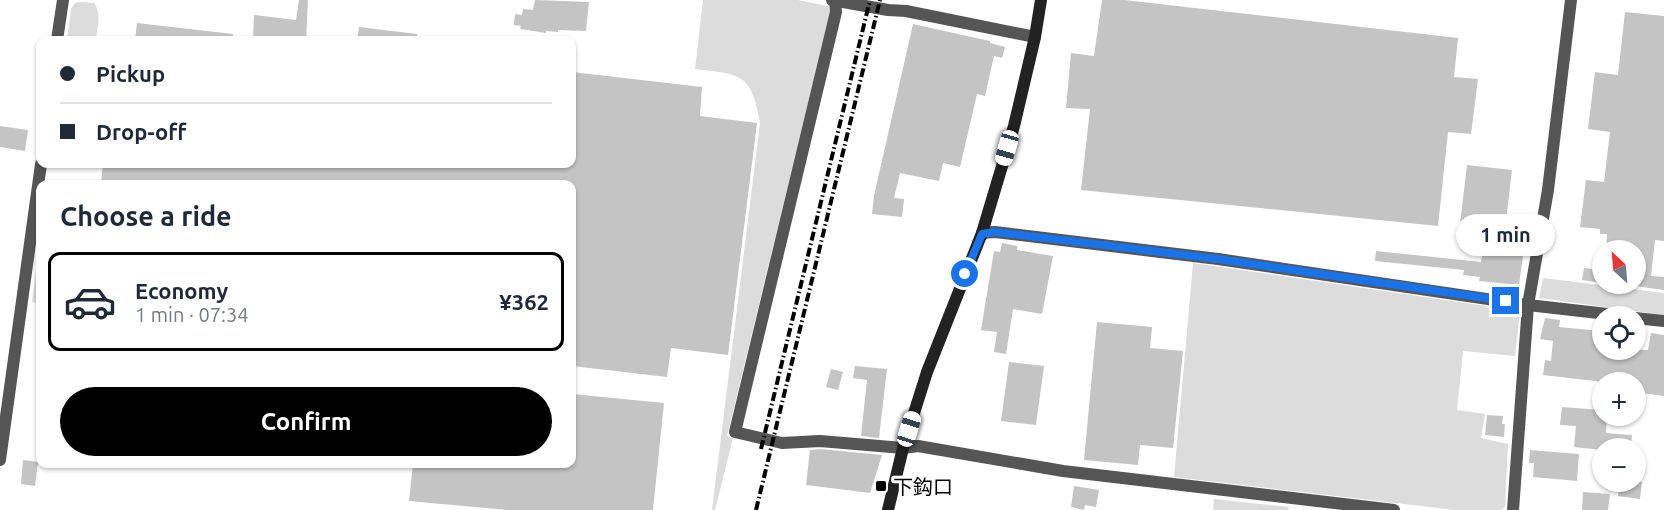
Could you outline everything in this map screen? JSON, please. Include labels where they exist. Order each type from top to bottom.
[{"type":"street","points":[[58,36],[63,0]]},
{"type":"street","points":[[1035,37],[906,10],[888,10],[834,0],[836,12],[735,432],[782,443],[811,441],[903,448],[918,446],[1063,471],[1394,510]]},
{"type":"street","points":[[888,510],[903,448],[927,372],[982,234],[1014,126],[1035,37],[1041,0]]},
{"type":"street","points":[[1513,510],[1528,305],[1548,190],[1571,0]]},
{"type":"street","points":[[0,460],[36,200]]},
{"type":"street","points":[[982,234],[995,232],[1218,259],[1528,305],[1592,312]]},
{"type":"street","points":[[1646,319],[1664,321]]},
{"type":"shaded area","points":[[703,0],[798,0],[828,6],[830,12],[727,436],[733,438],[715,510],[712,510],[760,123],[753,95],[742,80],[734,75],[695,69]]},
{"type":"shaded area","points":[[75,3],[94,3],[98,12],[96,36],[68,36],[71,9]]},
{"type":"shaded area","points":[[1193,263],[1520,311],[1515,356],[1463,351],[1457,410],[1485,414],[1481,438],[1508,444],[1505,507],[1501,510],[1455,510],[1174,477]]},
{"type":"shaded area","points":[[36,270],[36,303],[32,302]]},
{"type":"shaded area","points":[[1543,278],[1592,284],[1592,294],[1646,294],[1646,291],[1664,293],[1664,315],[1646,313],[1646,306],[1598,306],[1539,298]]},
{"type":"shaded area","points":[[1214,499],[1289,507],[1288,510],[1213,510]]},
{"type":"building","points":[[299,0],[308,0],[306,36],[253,36],[254,15],[296,20]]},
{"type":"building","points":[[535,0],[589,2],[586,31],[558,30],[558,32],[546,31],[546,33],[520,29],[521,26],[514,25],[515,14],[522,15],[523,9],[533,10]]},
{"type":"building","points":[[1102,0],[1124,0],[1458,38],[1454,77],[1478,79],[1471,134],[1448,132],[1438,226],[1081,190],[1090,109],[1066,108],[1071,53],[1094,56]]},
{"type":"building","points":[[1625,12],[1664,16],[1664,241],[1655,240],[1651,276],[1664,277],[1664,290],[1646,288],[1646,240],[1607,240],[1607,234],[1600,234],[1600,229],[1580,227],[1586,180],[1604,182],[1610,132],[1588,129],[1595,72],[1618,75]]},
{"type":"building","points":[[137,23],[233,34],[233,36],[135,36]]},
{"type":"building","points":[[913,24],[990,41],[990,43],[1005,47],[1002,58],[994,56],[985,96],[977,94],[960,167],[943,163],[939,181],[900,173],[894,198],[904,199],[902,217],[872,214],[874,196]]},
{"type":"building","points":[[359,27],[417,34],[417,36],[358,36]]},
{"type":"building","points":[[576,72],[702,87],[700,116],[757,123],[728,355],[671,348],[667,377],[576,366],[576,180],[101,180],[103,168],[576,168]]},
{"type":"building","points":[[0,126],[28,130],[25,151],[0,147]]},
{"type":"building","points":[[1467,165],[1512,170],[1505,230],[1460,224]]},
{"type":"building","points":[[1002,243],[1017,246],[1017,250],[1053,256],[1042,314],[1013,309],[1006,354],[994,352],[997,332],[981,330],[994,251],[1000,252]]},
{"type":"building","points":[[1376,251],[1481,262],[1483,251],[1523,256],[1519,285],[1479,281],[1480,277],[1463,275],[1464,270],[1375,261]]},
{"type":"building","points":[[1584,268],[1592,269],[1592,282],[1582,280]]},
{"type":"building","points":[[1545,318],[1560,320],[1559,327],[1592,330],[1592,360],[1646,360],[1646,350],[1648,350],[1651,333],[1664,335],[1664,396],[1646,394],[1646,372],[1592,372],[1592,381],[1543,375],[1545,360],[1551,361],[1553,341],[1540,339]]},
{"type":"building","points":[[1097,322],[1152,327],[1150,348],[1183,351],[1173,448],[1140,445],[1138,465],[1084,460]]},
{"type":"building","points":[[1009,362],[1044,366],[1036,425],[1001,421]]},
{"type":"building","points":[[855,366],[887,369],[879,438],[861,436],[867,380],[853,378]]},
{"type":"building","points":[[831,369],[843,372],[838,390],[826,387]]},
{"type":"building","points":[[576,394],[664,403],[653,510],[507,510],[409,501],[413,468],[576,468]]},
{"type":"building","points":[[1562,407],[1592,409],[1592,426],[1606,426],[1606,433],[1632,435],[1632,438],[1592,438],[1592,449],[1574,447],[1576,426],[1560,425]]},
{"type":"building","points":[[1487,415],[1503,416],[1504,437],[1485,435]]},
{"type":"building","points":[[810,450],[882,455],[870,493],[806,485]]},
{"type":"building","points":[[1530,450],[1579,454],[1577,481],[1533,477],[1534,463],[1529,463]]},
{"type":"building","points":[[23,460],[36,462],[35,486],[21,484]]},
{"type":"building","points":[[1074,486],[1099,490],[1096,507],[1085,505],[1084,510],[1071,507]]},
{"type":"building","points":[[1583,492],[1610,494],[1608,510],[1582,510]]},
{"type":"building","points":[[1619,492],[1641,492],[1640,499],[1618,496]]},
{"type":"railway","points":[[761,449],[870,0]]},
{"type":"railway","points":[[756,510],[880,0]]},
{"type":"place","name":"下鈎口","points":[[881,486]]},
{"type":"route","points":[[965,274],[982,234],[995,232],[1218,259],[1506,301]]}]
